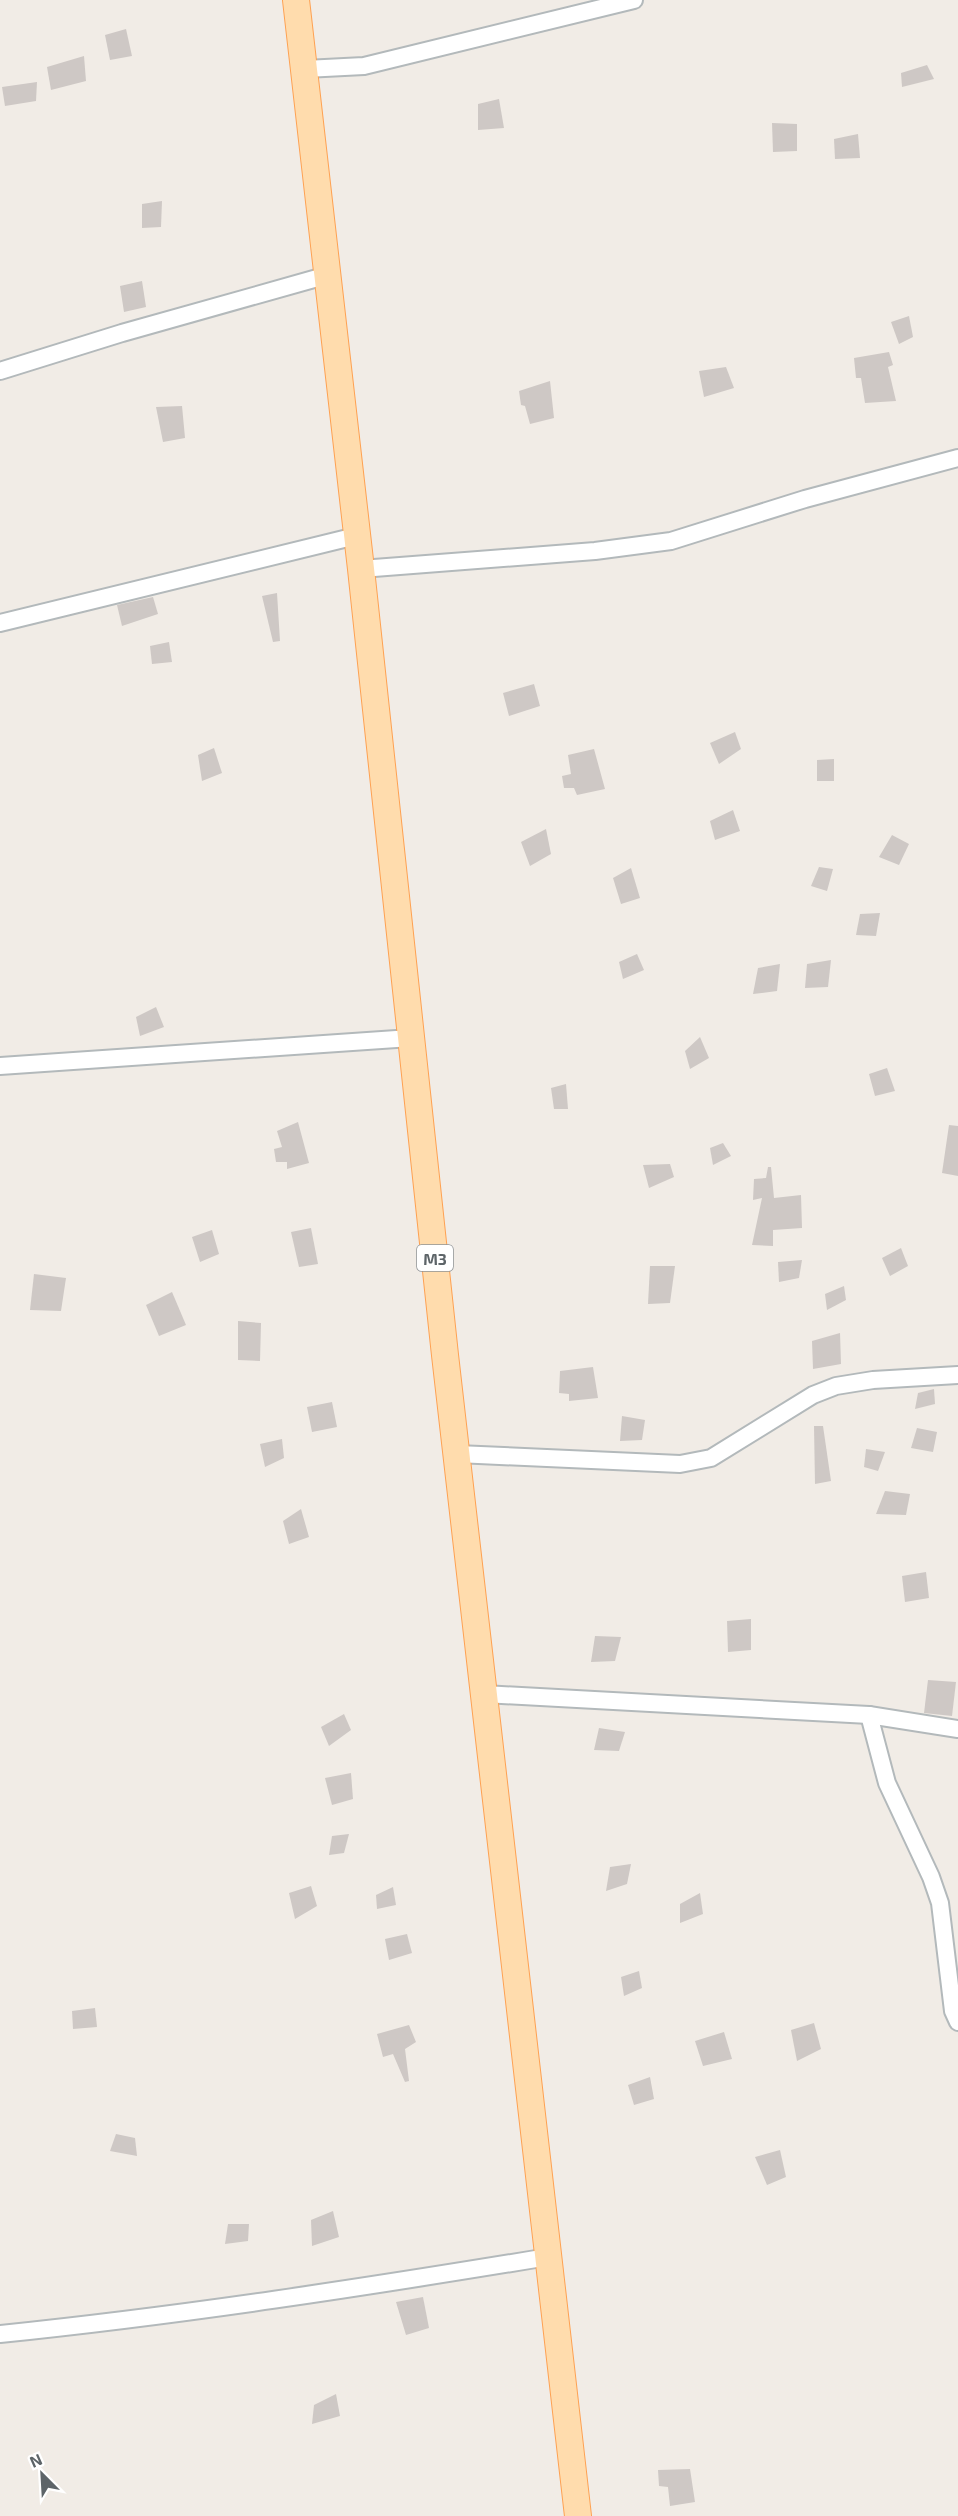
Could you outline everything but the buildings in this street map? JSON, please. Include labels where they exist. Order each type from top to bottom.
[{"type":"main road","name":"M3","points":[[296,0],[361,570],[457,1454],[578,2516]]},
{"type":"street","points":[[305,69],[363,66],[634,0]]},
{"type":"street","points":[[0,371],[122,333],[328,276]]},
{"type":"street","points":[[361,570],[595,551],[671,541],[805,499],[958,458]]},
{"type":"street","points":[[0,623],[356,536]]},
{"type":"street","points":[[0,1066],[411,1038]]},
{"type":"street","points":[[457,1454],[680,1464],[711,1458],[813,1395],[836,1386],[873,1380],[958,1375]]},
{"type":"street","points":[[484,1694],[869,1715],[958,1729]]},
{"type":"street","points":[[869,1715],[887,1783],[931,1877],[940,1903],[953,2012],[958,2022]]},
{"type":"street","points":[[0,2334],[119,2322],[334,2292],[548,2257]]}]
